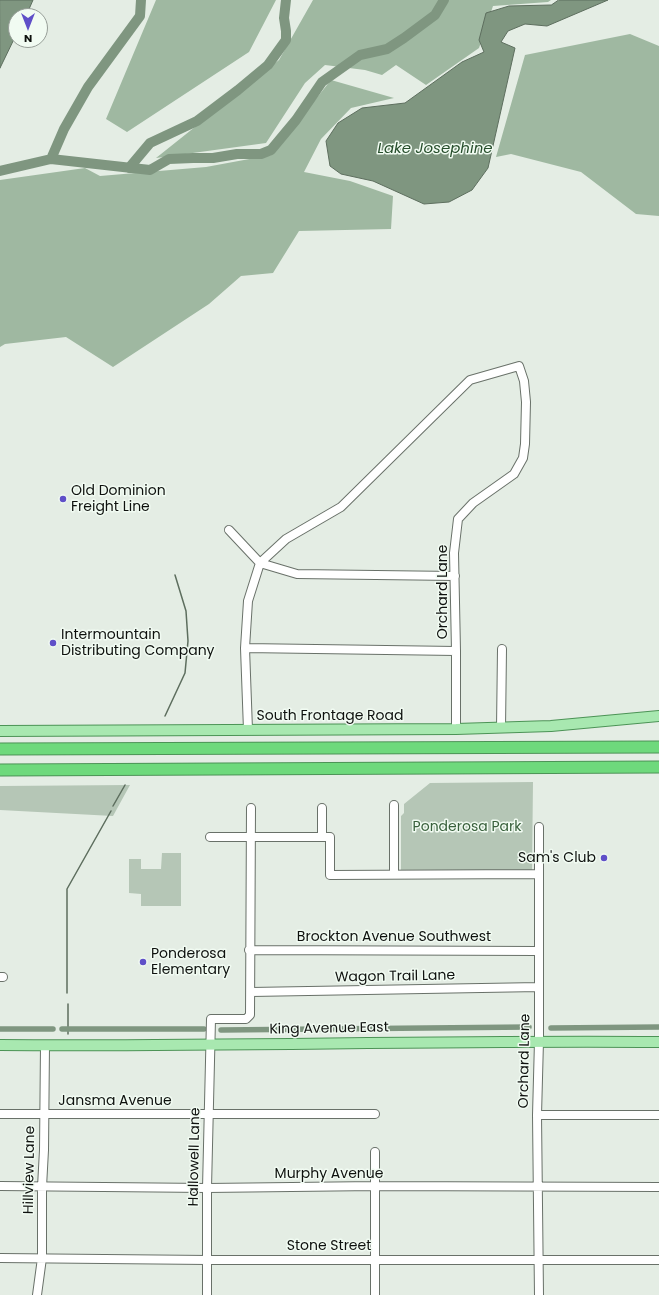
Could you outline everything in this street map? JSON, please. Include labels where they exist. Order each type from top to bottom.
[{"type":"highway","points":[[0,749],[659,747]]},
{"type":"highway","points":[[0,770],[659,767]]},
{"type":"main road","name":"South Frontage Road","points":[[0,731],[501,728],[551,726],[659,716]]},
{"type":"main road","name":"King Avenue East","points":[[0,1045],[539,1041],[659,1042]]},
{"type":"street","name":"Orchard Lane","points":[[260,563],[286,539],[341,507],[470,380],[519,366],[524,381],[526,402],[522,458],[514,474],[473,503],[458,519],[454,553],[456,729]]},
{"type":"street","points":[[229,530],[260,563],[297,574],[455,576]]},
{"type":"street","points":[[248,730],[245,648],[248,601],[260,563]]},
{"type":"street","points":[[245,648],[456,652]]},
{"type":"street","points":[[501,728],[502,649]]},
{"type":"street","points":[[394,805],[394,874]]},
{"type":"street","points":[[251,808],[249,950],[251,992]]},
{"type":"street","points":[[322,808],[322,837]]},
{"type":"street","name":"Orchard Lane","points":[[539,826],[539,1041],[537,1115],[539,1295]]},
{"type":"street","points":[[210,837],[330,837],[330,875],[538,874]]},
{"type":"street","name":"Brockton Avenue Southwest","points":[[249,950],[538,951]]},
{"type":"street","name":"Wagon Trail Lane","points":[[251,992],[539,987]]},
{"type":"street","name":"Hallowell Lane","points":[[207,1295],[208,1114],[211,1019],[246,1019],[250,1015],[251,992]]},
{"type":"street","name":"Hillview Lane","points":[[37,1295],[42,1258],[45,1045]]},
{"type":"street","name":"Jansma Avenue","points":[[0,1114],[375,1114]]},
{"type":"street","points":[[537,1115],[659,1114]]},
{"type":"street","points":[[375,1152],[376,1295]]},
{"type":"street","name":"Murphy Avenue","points":[[0,1186],[207,1188],[376,1186],[538,1188],[659,1187]]},
{"type":"street","name":"Stone Street","points":[[0,1258],[208,1260],[659,1260]]},
{"type":"green space","name":"Ponderosa Park","points":[[533,782],[532,870],[401,871],[401,816],[404,813],[404,804],[430,783]]},
{"type":"green space","points":[[130,785],[113,816],[0,810],[0,786]]},
{"type":"green space","points":[[162,853],[181,853],[181,906],[141,906],[141,894],[129,893],[129,859],[141,859],[141,869],[161,869]]},
{"type":"shaded area","points":[[156,0],[276,0],[249,52],[127,132],[106,119]]},
{"type":"shaded area","points":[[313,0],[551,0],[548,2],[493,6],[479,48],[426,85],[396,65],[382,75],[365,70],[325,65],[305,83],[266,143],[156,158],[279,60]]},
{"type":"shaded area","points":[[630,34],[659,46],[659,216],[636,214],[581,172],[511,154],[496,157],[525,55]]},
{"type":"shaded area","points":[[331,80],[394,98],[351,108],[321,139],[304,172],[350,181],[393,196],[391,229],[299,231],[273,273],[241,276],[209,304],[113,367],[66,337],[5,344],[0,347],[0,180],[85,168],[100,176],[206,167],[271,155]]},
{"type":"water","points":[[0,0],[33,0],[30,8],[8,8],[8,48],[10,48],[0,68]]},
{"type":"water","name":"Lake Josephine","points":[[559,0],[608,0],[547,26],[525,24],[508,31],[501,42],[515,48],[488,168],[472,190],[449,202],[424,204],[373,181],[341,174],[330,166],[326,141],[338,123],[362,108],[405,103],[462,62],[484,52],[479,40],[486,13],[509,6],[551,5]]},
{"type":"waterway","points":[[51,159],[64,129],[88,87],[140,16],[141,0]]},
{"type":"waterway","points":[[129,168],[150,143],[197,121],[268,65],[286,40],[284,18],[286,0]]},
{"type":"waterway","points":[[0,171],[51,159],[150,170],[169,159],[213,158],[237,154],[261,154],[271,150],[296,120],[322,82],[360,55],[387,49],[404,38],[435,15],[444,0]]},
{"type":"waterway","points":[[165,716],[185,673],[188,641],[186,611],[175,575]]},
{"type":"waterway","points":[[113,806],[125,785]]},
{"type":"waterway","points":[[67,993],[67,889],[111,811]]},
{"type":"waterway","points":[[68,1004],[68,1034]]},
{"type":"waterway","points":[[221,1030],[529,1027]]},
{"type":"waterway","points":[[551,1028],[659,1027]]},
{"type":"waterway","points":[[0,1029],[53,1029]]},
{"type":"waterway","points":[[62,1029],[204,1029]]},
{"type":"place","name":"Old Dominion Freight Line","points":[[63,499]]},
{"type":"place","name":"Intermountain Distributing Company","points":[[53,643]]},
{"type":"place","name":"Sam's Club","points":[[604,858]]},
{"type":"place","name":"Ponderosa Elementary","points":[[143,962]]}]
